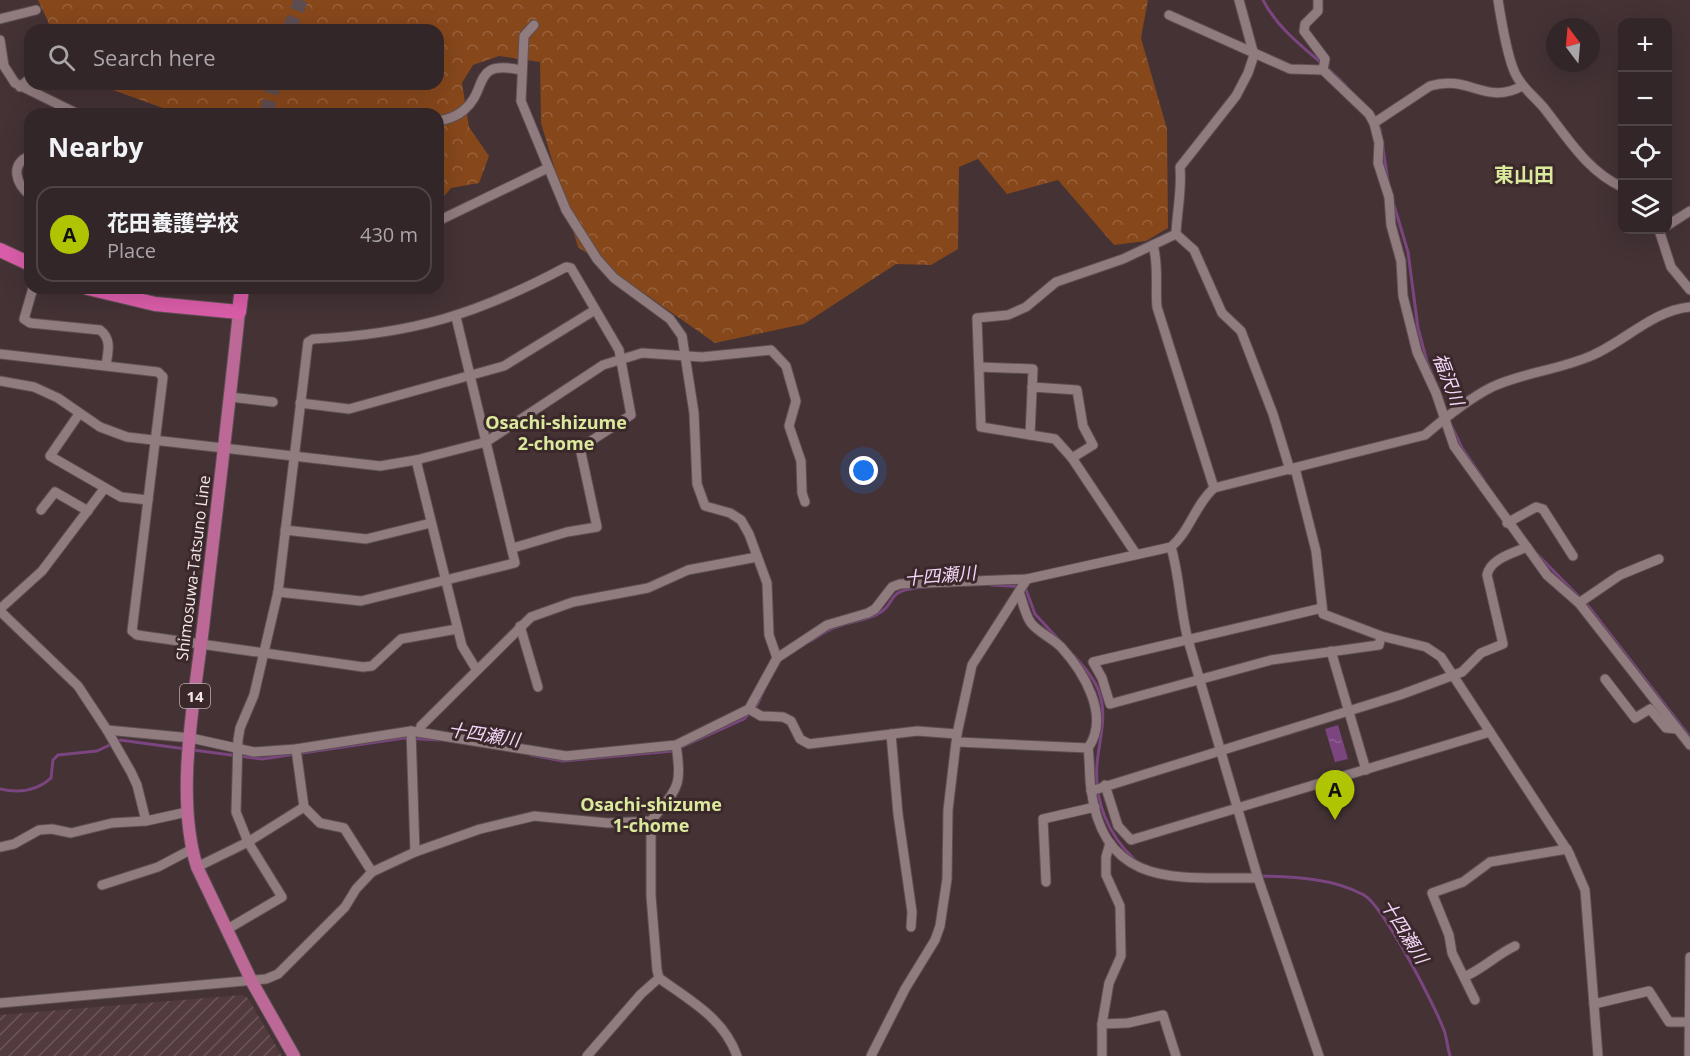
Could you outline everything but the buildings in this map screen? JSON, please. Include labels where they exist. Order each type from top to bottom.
[{"type":"highway","points":[[0,250],[24,261]]},
{"type":"highway","points":[[113,294],[155,304],[239,310]]},
{"type":"highway","points":[[145,294],[239,310]]},
{"type":"highway","points":[[239,310],[241,294]]},
{"type":"main road","name":"Shimosuwa-Tatsuno Line","points":[[239,310],[191,738],[187,812],[197,867],[252,982],[294,1056]]},
{"type":"street","points":[[1176,234],[1177,213],[1182,194],[1180,167],[1236,96],[1254,55],[1239,0]]},
{"type":"street","points":[[1318,0],[1318,11],[1305,24],[1304,31],[1325,59],[1323,70]]},
{"type":"street","points":[[1498,0],[1514,71],[1522,86],[1543,107],[1575,149],[1606,178],[1618,184]]},
{"type":"street","points":[[0,19],[36,10]]},
{"type":"street","points":[[1169,15],[1254,55],[1290,69],[1323,70],[1343,92],[1359,104],[1374,123],[1379,143],[1378,163],[1389,197],[1391,225],[1401,261],[1403,296],[1417,352],[1436,393],[1443,420],[1454,446],[1507,523],[1547,575],[1579,603],[1690,745]]},
{"type":"street","points":[[534,25],[524,36],[521,101],[566,210],[597,259],[614,278],[670,319],[682,336],[694,413],[697,484],[705,506],[730,513],[741,520],[767,583],[769,635],[777,658]]},
{"type":"street","points":[[0,40],[4,66],[24,89]]},
{"type":"street","points":[[444,120],[453,118],[466,109],[486,75],[494,68],[505,66],[521,70]]},
{"type":"street","points":[[20,87],[24,83]]},
{"type":"street","points":[[1374,123],[1430,86],[1440,83],[1467,85],[1497,95],[1509,93],[1522,86]]},
{"type":"street","points":[[26,90],[65,108]]},
{"type":"street","points":[[24,161],[19,165],[17,175],[19,185],[24,190]]},
{"type":"street","points":[[444,218],[548,168]]},
{"type":"street","points":[[1672,223],[1690,211]]},
{"type":"street","points":[[1136,554],[1072,458],[1055,439],[981,427],[977,318],[1008,315],[1026,307],[1056,282],[1123,259],[1176,234]]},
{"type":"street","points":[[1176,234],[1194,250],[1222,313],[1241,331],[1293,469],[1316,551],[1323,614],[1381,636],[1426,647],[1441,657],[1567,849],[1585,890],[1598,1056]]},
{"type":"street","points":[[1663,234],[1671,267],[1690,290]]},
{"type":"street","points":[[1153,245],[1158,262],[1155,285],[1157,308],[1214,488]]},
{"type":"street","points":[[226,930],[282,897],[248,842],[237,812],[239,748],[240,728],[254,695],[278,592],[308,342],[313,339],[392,332],[456,317],[513,295],[566,267],[571,268],[621,357],[632,415],[580,448],[597,527],[567,532],[513,548]]},
{"type":"street","points":[[31,294],[24,319],[30,323],[100,330],[106,334],[108,343],[106,365]]},
{"type":"street","points":[[107,730],[191,738],[254,752],[296,749],[415,731],[566,756],[676,745],[749,709],[777,658],[827,626],[875,609],[892,587],[900,584],[1027,579],[1171,547],[1183,537],[1199,505],[1214,488],[1425,435],[1492,387],[1595,355],[1668,312],[1690,307]]},
{"type":"street","points":[[300,403],[349,409],[504,366],[595,310]]},
{"type":"street","points":[[278,592],[361,601],[515,563],[456,317]]},
{"type":"street","points":[[0,381],[34,387],[58,398],[100,427],[127,437],[293,458],[380,466],[416,460],[486,442],[603,365],[621,357],[642,353],[702,357],[771,350],[783,362],[796,401],[789,426],[801,461],[804,502]]},
{"type":"street","points":[[0,354],[158,372],[163,377],[132,631],[137,636],[372,666],[401,639],[457,629]]},
{"type":"street","points":[[979,367],[1033,369],[1030,435]]},
{"type":"street","points":[[1032,387],[1077,390],[1083,426],[1094,445],[1072,458]]},
{"type":"street","points":[[230,396],[273,402]]},
{"type":"street","points":[[79,414],[50,456],[121,497],[148,500]]},
{"type":"street","points":[[416,460],[457,629],[462,646],[476,669]]},
{"type":"street","points":[[104,489],[42,571],[0,610],[78,686],[107,730],[137,785],[146,821]]},
{"type":"street","points":[[41,510],[55,492],[88,510]]},
{"type":"street","points":[[1507,523],[1536,507],[1543,509],[1573,556]]},
{"type":"street","points":[[285,530],[366,539],[431,523]]},
{"type":"street","points":[[1171,547],[1179,574],[1181,614],[1219,750],[1258,878],[1319,1056]]},
{"type":"street","points":[[1091,791],[1400,695],[1462,672],[1481,653],[1503,644],[1487,575],[1488,569],[1496,561],[1527,547]]},
{"type":"street","points":[[415,731],[531,617],[573,602],[648,588],[688,570],[757,557]]},
{"type":"street","points":[[1579,603],[1620,575],[1659,559]]},
{"type":"street","points":[[871,1056],[904,989],[935,940],[940,926],[947,879],[948,810],[957,738],[972,664],[1027,579]]},
{"type":"street","points":[[1019,592],[1030,623],[1060,645],[1102,707]]},
{"type":"street","points":[[1258,878],[1167,877],[1149,873],[1132,866],[1110,843],[1100,825],[1091,791],[1088,748],[1092,742],[1102,707],[1102,678],[1093,662],[1322,608]]},
{"type":"street","points":[[520,626],[537,687]]},
{"type":"street","points":[[1102,707],[1200,682],[1271,660],[1379,645],[1381,636]]},
{"type":"street","points":[[1331,651],[1366,770]]},
{"type":"street","points":[[1605,679],[1635,718],[1650,709],[1666,728],[1677,729]]},
{"type":"street","points":[[749,709],[761,716],[783,717],[791,722],[800,739],[808,744],[917,731],[957,738],[1088,748]]},
{"type":"street","points":[[415,731],[415,852]]},
{"type":"street","points":[[1105,785],[1118,826],[1131,840],[1490,732]]},
{"type":"street","points":[[891,734],[898,814],[912,912],[911,927]]},
{"type":"street","points":[[676,745],[680,771],[678,785],[674,796],[651,821],[651,896],[659,978],[703,1009],[723,1028],[737,1056]]},
{"type":"street","points":[[296,749],[304,807],[320,823],[344,828],[372,872]]},
{"type":"street","points":[[197,867],[248,842],[304,807]]},
{"type":"street","points":[[1046,882],[1042,819],[1095,807]]},
{"type":"street","points":[[0,847],[14,844],[39,831],[52,829],[71,833],[112,823],[146,821],[187,812]]},
{"type":"street","points":[[0,1003],[252,982],[278,974],[345,908],[356,889],[372,872],[415,852],[480,829],[534,816],[608,823],[651,821]]},
{"type":"street","points":[[1102,1056],[1102,1024],[1109,983],[1121,956],[1120,906],[1106,875],[1106,857],[1110,843]]},
{"type":"street","points":[[102,885],[158,867],[192,849]]},
{"type":"street","points":[[1475,1000],[1452,953],[1449,935],[1432,893],[1462,882],[1490,862],[1567,849]]},
{"type":"street","points":[[1464,977],[1485,968],[1503,952],[1515,946]]},
{"type":"street","points":[[1689,1056],[1690,957]]},
{"type":"street","points":[[587,1056],[641,994],[659,978]]},
{"type":"street","points":[[1594,1004],[1649,992],[1669,1022],[1689,1022]]},
{"type":"street","points":[[1102,1024],[1128,1023],[1163,1015],[1176,1056]]},
{"type":"shaded area","points":[[242,995],[248,998],[282,1056],[0,1056],[0,1015]]},
{"type":"green space","points":[[38,0],[1148,0],[1141,38],[1167,129],[1168,228],[1146,241],[1114,245],[1058,180],[1007,194],[978,159],[959,167],[958,249],[931,265],[896,264],[804,324],[715,343],[578,247],[541,123],[540,62],[499,56],[473,65],[462,83],[469,127],[489,156],[479,183],[451,188],[444,196],[444,108],[163,108],[113,90],[444,90],[444,24],[49,24]]},
{"type":"water","points":[[1338,725],[1348,759],[1335,762],[1325,729]]},
{"type":"waterway","name":"福沢川","points":[[1263,0],[1290,36],[1346,86]]},
{"type":"waterway","name":"福沢川","points":[[1380,129],[1388,181]]},
{"type":"waterway","name":"福沢川","points":[[1394,205],[1408,252],[1418,328],[1427,362],[1440,393]]},
{"type":"waterway","name":"福沢川","points":[[1452,427],[1462,448],[1484,480]]},
{"type":"waterway","name":"福沢川","points":[[1537,554],[1589,607],[1690,737]]},
{"type":"waterway","name":"十四瀬川","points":[[991,585],[1025,587],[1035,614],[1059,640]]},
{"type":"waterway","name":"十四瀬川","points":[[811,641],[836,627],[876,615],[888,606],[896,594],[902,591],[925,587]]},
{"type":"waterway","name":"十四瀬川","points":[[1074,656],[1093,679],[1102,704],[1103,721],[1097,764],[1101,804],[1117,840],[1135,860]]},
{"type":"waterway","name":"十四瀬川","points":[[531,755],[563,761],[673,751],[744,719],[757,705],[763,692]]},
{"type":"waterway","name":"十四瀬川","points":[[193,750],[262,759],[404,738],[439,740]]},
{"type":"waterway","name":"十四瀬川","points":[[0,789],[20,791],[40,786],[51,778],[53,760],[58,755],[97,751],[120,740],[186,749]]},
{"type":"waterway","name":"十四瀬川","points":[[1261,876],[1300,878],[1339,885],[1364,895],[1373,903],[1409,960],[1432,1003],[1445,1033],[1450,1056]]},
{"type":"tunnel","points":[[291,24],[301,0]]},
{"type":"tunnel","points":[[268,108],[272,90]]},
{"type":"place","name":"花田養護学校","points":[[1335,820]]},
{"type":"district","name":"東山田","points":[[1524,174]]},
{"type":"district","name":"Osachi-shizume 2-chome","points":[[556,432]]},
{"type":"district","name":"Osachi-shizume 1-chome","points":[[651,814]]}]
